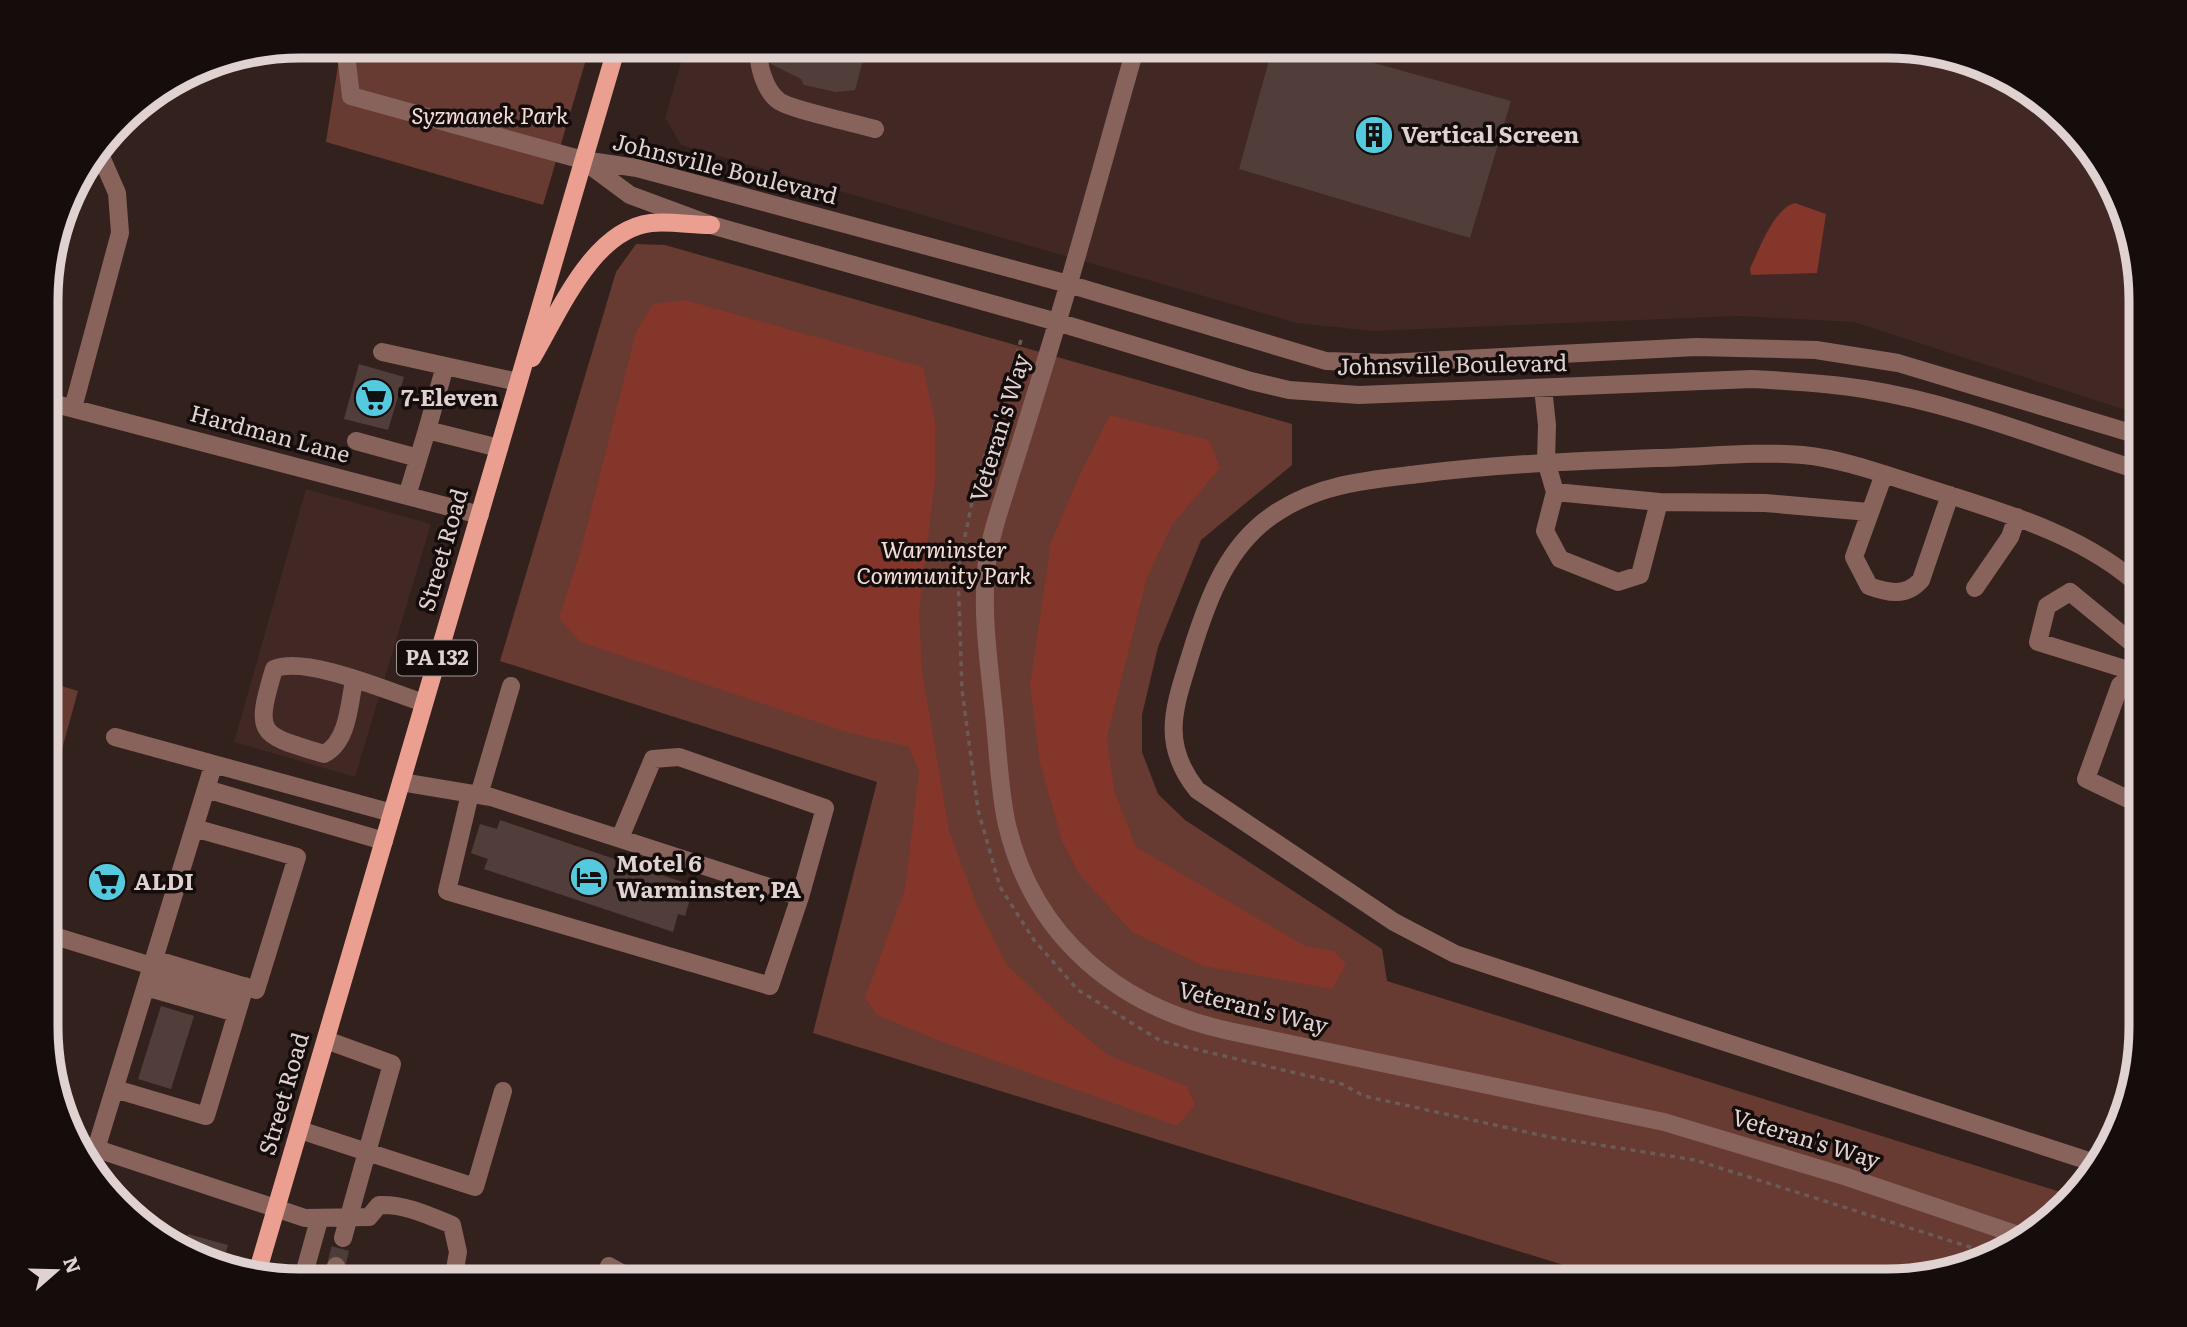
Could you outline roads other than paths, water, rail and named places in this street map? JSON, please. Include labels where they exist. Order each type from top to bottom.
[{"type":"main road","name":"Street Road","points":[[259,1265],[613,58]]},
{"type":"main road","points":[[518,382],[593,257],[611,240],[649,223],[711,225]]},
{"type":"street","points":[[346,58],[351,96],[583,160]]},
{"type":"street","points":[[759,58],[766,85],[779,102],[875,129]]},
{"type":"street","name":"Veteran's Way","points":[[1133,58],[988,555],[985,617],[1010,836],[1029,887],[1058,932],[1082,958],[1142,1002],[1200,1025],[1664,1122],[1847,1177],[2013,1233]]},
{"type":"street","points":[[73,408],[120,233],[117,192],[103,160]]},
{"type":"street","name":"Johnsville Boulevard","points":[[583,160],[630,195],[711,225],[1289,390],[1359,395],[1752,379],[1865,389],[1936,405],[2129,467]]},
{"type":"street","name":"Johnsville Boulevard","points":[[583,160],[637,168],[1068,284],[1326,361],[1386,363],[1744,346],[1850,355],[1898,363],[1960,380],[2129,432]]},
{"type":"street","points":[[382,352],[518,382]]},
{"type":"street","points":[[407,496],[445,366]]},
{"type":"street","points":[[1542,387],[1547,425],[1546,461],[1555,492],[1545,531],[1560,559],[1618,582],[1640,575],[1659,502]]},
{"type":"street","name":"Hardman Lane","points":[[58,404],[480,515]]},
{"type":"street","points":[[427,430],[499,448]]},
{"type":"street","points":[[356,441],[418,458]]},
{"type":"street","points":[[2088,1161],[1455,954],[1394,922],[1197,790],[1183,772],[1176,757],[1172,736],[1175,700],[1223,569],[1258,527],[1306,495],[1336,485],[1492,464],[1804,455],[1884,474],[2018,517],[2099,554],[2129,578]]},
{"type":"street","points":[[1884,474],[1855,548],[1858,570],[1869,586],[1884,592],[1900,593],[1913,588],[1921,580],[1950,495]]},
{"type":"street","points":[[1555,492],[1659,502],[1765,503],[1869,512]]},
{"type":"street","points":[[1975,588],[2010,537],[2018,517]]},
{"type":"street","points":[[2129,641],[2070,592],[2047,606],[2038,642],[2129,670]]},
{"type":"street","points":[[355,681],[342,734],[334,749],[324,754],[278,740],[266,729],[261,712],[274,669],[285,664],[306,665],[424,703]]},
{"type":"street","points":[[2129,680],[2120,685],[2085,779],[2129,800]]},
{"type":"street","points":[[511,686],[447,891],[770,986],[800,897],[825,808],[679,757],[653,759],[620,838]]},
{"type":"street","points":[[115,737],[392,813]]},
{"type":"street","points":[[96,1149],[213,766]]},
{"type":"street","points":[[401,782],[475,795],[620,838],[800,897]]},
{"type":"street","points":[[206,789],[384,841]]},
{"type":"street","points":[[115,1089],[206,1116],[241,999],[256,990],[297,857],[194,828]]},
{"type":"street","points":[[58,938],[150,972],[241,999]]},
{"type":"street","points":[[150,972],[241,999]]},
{"type":"street","points":[[326,1040],[391,1063],[343,1238]]},
{"type":"street","points":[[300,1130],[475,1187],[503,1091]]},
{"type":"street","points":[[90,1147],[319,1220],[369,1217],[379,1205],[395,1204],[452,1225],[458,1252],[455,1269]]},
{"type":"street","points":[[306,1269],[319,1220]]},
{"type":"street","points":[[609,1265],[616,1269]]},
{"type":"tunnel","points":[[336,1266],[343,1238]]},
{"type":"place","name":"Vertical Screen","points":[[1374,135]]},
{"type":"place","name":"7-Eleven","points":[[374,398]]},
{"type":"place","name":"Motel 6 Warminster, PA","points":[[589,877]]},
{"type":"place","name":"ALDI","points":[[107,882]]},
{"type":"park label","name":"Syzmanek Park","points":[[490,116]]},
{"type":"park label","name":"Warminster Community Park","points":[[944,563]]}]
